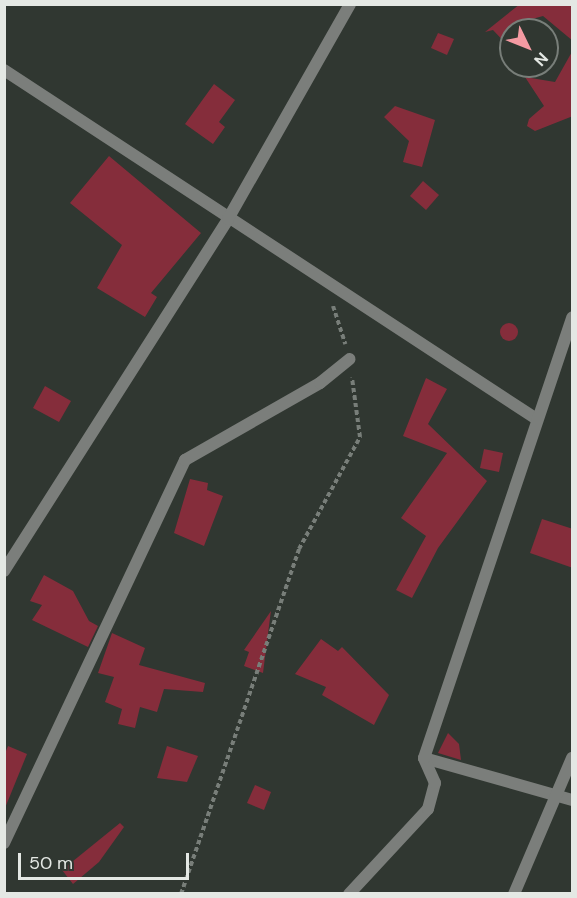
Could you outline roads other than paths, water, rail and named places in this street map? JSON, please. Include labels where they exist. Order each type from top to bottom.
[{"type":"street","points":[[5,570],[228,219],[350,4]]},
{"type":"street","points":[[4,70],[228,219],[535,418]]},
{"type":"street","points":[[350,894],[428,809],[435,783],[424,758],[535,418],[573,317]]},
{"type":"street","points":[[4,843],[185,460],[311,388],[350,360]]},
{"type":"street","points":[[424,758],[573,800]]},
{"type":"street","points":[[514,894],[573,758]]}]
